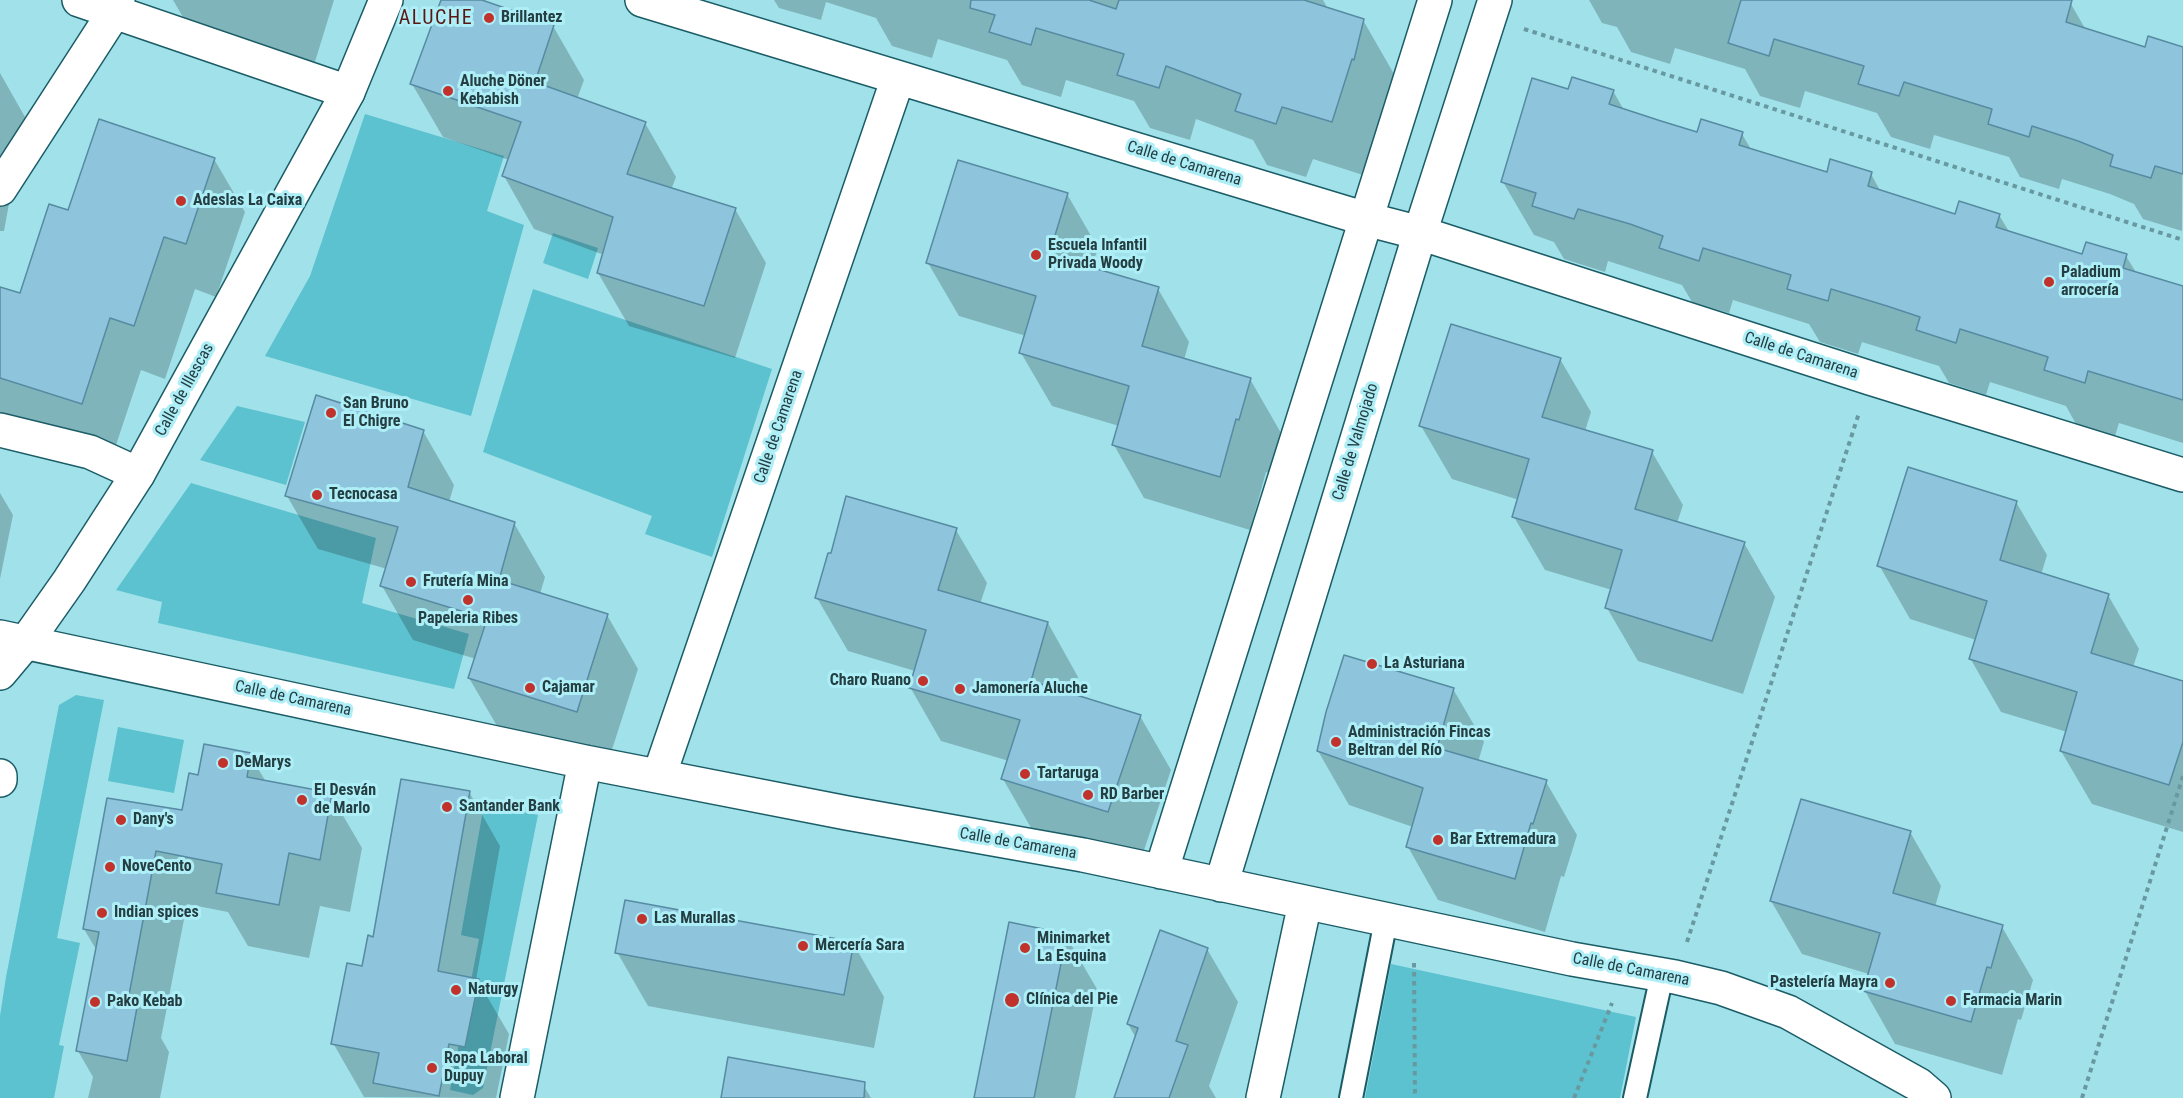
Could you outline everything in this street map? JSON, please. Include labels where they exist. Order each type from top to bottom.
[{"type":"street","points":[[79,0],[116,6],[348,92]]},
{"type":"street","name":"Calle de Illescas","points":[[0,673],[13,640],[69,581],[138,474],[348,92],[386,0]]},
{"type":"street","name":"Calle de Camarena","points":[[642,0],[1366,219],[1420,233],[1870,378],[2183,475]]},
{"type":"street","points":[[1161,872],[1435,0]]},
{"type":"street","points":[[0,189],[116,6]]},
{"type":"street","name":"Calle de Valmojado","points":[[1221,885],[1420,233],[1492,9]]},
{"type":"street","name":"Calle de Camarena","points":[[659,776],[898,78]]},
{"type":"street","points":[[0,430],[90,452],[138,474]]},
{"type":"street","name":"Calle de Camarena","points":[[13,640],[585,762],[847,813],[1083,855],[1572,959],[1721,988],[1788,1012],[1919,1085],[1934,1098]]},
{"type":"street","points":[[517,1098],[585,762]]},
{"type":"street","points":[[1263,1098],[1305,903]]},
{"type":"lane","points":[[1351,1098],[1386,920]]},
{"type":"lane","points":[[1635,1098],[1662,975]]},
{"type":"path","points":[[1492,9],[2183,240]]},
{"type":"path","points":[[1686,943],[1870,378]]},
{"type":"path","points":[[2082,1098],[2183,776]]},
{"type":"path","points":[[1414,963],[1415,1098]]},
{"type":"path","points":[[1574,1098],[1612,1003]]},
{"type":"shaded area","points":[[365,114],[504,156],[487,211],[524,225],[471,416],[265,356],[310,276]]},
{"type":"shaded area","points":[[553,233],[598,248],[588,279],[543,263]]},
{"type":"shaded area","points":[[533,289],[772,369],[712,557],[645,534],[652,516],[483,452]]},
{"type":"shaded area","points":[[237,406],[305,422],[286,485],[200,460]]},
{"type":"shaded area","points":[[191,483],[376,538],[362,603],[469,634],[454,689],[158,623],[162,602],[116,590]]},
{"type":"shaded area","points":[[76,695],[104,700],[57,938],[80,943],[59,1045],[64,1046],[54,1098],[0,1098],[0,1016],[6,977],[59,705]]},
{"type":"shaded area","points":[[118,727],[184,740],[174,793],[108,781]]},
{"type":"shaded area","points":[[484,804],[538,815],[483,1088],[473,1095],[450,1090],[479,939],[461,935]]},
{"type":"shaded area","points":[[1391,964],[1636,1017],[1620,1098],[1365,1098]]},
{"type":"building","points":[[441,0],[482,0],[554,25],[535,82],[646,122],[627,174],[736,208],[704,306],[597,273],[613,217],[502,176],[521,122],[410,84]]},
{"type":"building","points":[[971,0],[1089,0],[1116,9],[1119,0],[1304,0],[1364,19],[1354,60],[1352,59],[1332,122],[1282,107],[1276,124],[1235,111],[1241,94],[1166,66],[1159,88],[1117,75],[1124,54],[1036,28],[1031,45],[989,32],[995,15],[970,8]]},
{"type":"building","points":[[1741,0],[2072,0],[2066,22],[2145,47],[2148,36],[2183,47],[2183,174],[2155,166],[2151,178],[2110,166],[2113,155],[2032,126],[2029,137],[1988,124],[1992,109],[1904,82],[1899,96],[1858,84],[1864,66],[1774,39],[1769,56],[1728,43]]},
{"type":"building","points":[[1572,77],[1614,90],[1609,104],[1661,121],[1697,132],[1701,119],[1743,132],[1739,145],[1827,172],[1830,159],[1872,172],[1868,186],[1955,214],[1959,201],[2000,214],[1996,227],[2082,254],[2086,242],[2127,254],[2123,268],[2183,286],[2183,400],[2088,371],[2085,383],[2044,370],[2048,357],[2014,346],[1960,329],[1956,343],[1916,330],[1920,317],[1887,306],[1831,289],[1828,301],[1787,289],[1791,275],[1703,248],[1699,261],[1659,248],[1663,236],[1630,224],[1578,209],[1574,219],[1532,206],[1536,193],[1501,182],[1532,78],[1568,89]]},
{"type":"building","points":[[99,119],[215,158],[186,244],[164,237],[134,326],[110,318],[82,404],[0,378],[0,287],[20,293],[49,204],[68,210]]},
{"type":"building","points":[[958,160],[1068,193],[1049,255],[1159,287],[1142,346],[1251,378],[1239,420],[1236,419],[1220,477],[1112,445],[1129,386],[1019,353],[1036,296],[926,263]]},
{"type":"building","points":[[1451,324],[1561,358],[1542,417],[1653,450],[1635,509],[1745,542],[1712,641],[1605,608],[1622,550],[1512,517],[1529,459],[1419,426]]},
{"type":"building","points":[[316,395],[424,430],[408,487],[515,522],[499,580],[608,614],[577,712],[468,678],[487,619],[380,586],[398,527],[285,496]]},
{"type":"building","points":[[1908,467],[2017,501],[2000,560],[2109,594],[2091,653],[2183,681],[2183,742],[2169,785],[2060,751],[2077,692],[1969,659],[1987,601],[1877,566]]},
{"type":"building","points":[[846,496],[957,528],[938,590],[1048,622],[1031,681],[1141,715],[1108,812],[1001,779],[1020,720],[909,688],[926,630],[815,598],[828,553],[831,553]]},
{"type":"building","points":[[1344,655],[1454,688],[1437,748],[1547,780],[1533,824],[1531,823],[1515,879],[1406,847],[1423,788],[1317,751],[1326,712]]},
{"type":"building","points":[[204,744],[251,753],[247,777],[332,793],[320,860],[289,853],[279,905],[216,893],[222,864],[156,851],[129,995],[139,997],[127,1061],[76,1051],[99,932],[83,929],[107,798],[182,810],[189,773],[198,775]]},
{"type":"building","points":[[401,779],[470,791],[438,971],[479,979],[465,1047],[449,1044],[439,1096],[373,1083],[379,1053],[331,1044],[347,963],[362,966],[368,935],[373,937]]},
{"type":"building","points":[[1801,799],[1911,831],[1893,893],[2003,925],[1991,968],[1987,967],[1971,1022],[1863,991],[1880,933],[1770,901]]},
{"type":"building","points":[[625,900],[854,942],[844,995],[615,953]]},
{"type":"building","points":[[1009,922],[1067,934],[1034,1098],[974,1098]]},
{"type":"building","points":[[1160,930],[1208,948],[1176,1041],[1188,1045],[1169,1098],[1114,1098],[1138,1028],[1127,1024]]},
{"type":"building","points":[[728,1057],[865,1082],[864,1098],[721,1098]]},
{"type":"place","name":"Brillantez","points":[[489,18]]},
{"type":"place","name":"Aluche Döner Kebabish","points":[[448,91]]},
{"type":"place","name":"Adeslas La Caixa","points":[[181,201]]},
{"type":"place","name":"Escuela Infantil Privada Woody","points":[[1036,255]]},
{"type":"place","name":"Paladium arrocería","points":[[2049,282]]},
{"type":"place","name":"San Bruno El Chigre","points":[[331,413]]},
{"type":"place","name":"Tecnocasa","points":[[317,495]]},
{"type":"place","name":"Frutería Mina","points":[[411,582]]},
{"type":"place","name":"Papeleria Ribes","points":[[468,600]]},
{"type":"place","name":"La Asturiana","points":[[1372,664]]},
{"type":"place","name":"Charo Ruano","points":[[923,681]]},
{"type":"place","name":"Cajamar","points":[[530,688]]},
{"type":"place","name":"Jamonería Aluche","points":[[960,689]]},
{"type":"place","name":"Administración Fincas Beltran del Río","points":[[1336,742]]},
{"type":"place","name":"DeMarys","points":[[223,763]]},
{"type":"place","name":"Tartaruga","points":[[1025,774]]},
{"type":"place","name":"RD Barber","points":[[1088,795]]},
{"type":"place","name":"El Desván de Marlo","points":[[302,800]]},
{"type":"place","name":"Santander Bank","points":[[447,807]]},
{"type":"place","name":"Dany's","points":[[121,820]]},
{"type":"place","name":"Bar Extremadura","points":[[1438,840]]},
{"type":"place","name":"NoveCento","points":[[110,867]]},
{"type":"place","name":"Indian spices","points":[[102,913]]},
{"type":"place","name":"Las Murallas","points":[[642,919]]},
{"type":"place","name":"Mercería Sara","points":[[803,946]]},
{"type":"place","name":"Minimarket La Esquina","points":[[1025,948]]},
{"type":"place","name":"Pastelería Mayra","points":[[1890,983]]},
{"type":"place","name":"Naturgy","points":[[456,990]]},
{"type":"place","name":"Clínica del Pie","points":[[1012,1000]]},
{"type":"place","name":"Farmacia Marin","points":[[1951,1001]]},
{"type":"place","name":"Pako Kebab","points":[[95,1002]]},
{"type":"place","name":"Ropa Laboral Dupuy","points":[[432,1068]]},
{"type":"district","name":"ALUCHE","points":[[436,19]]}]
